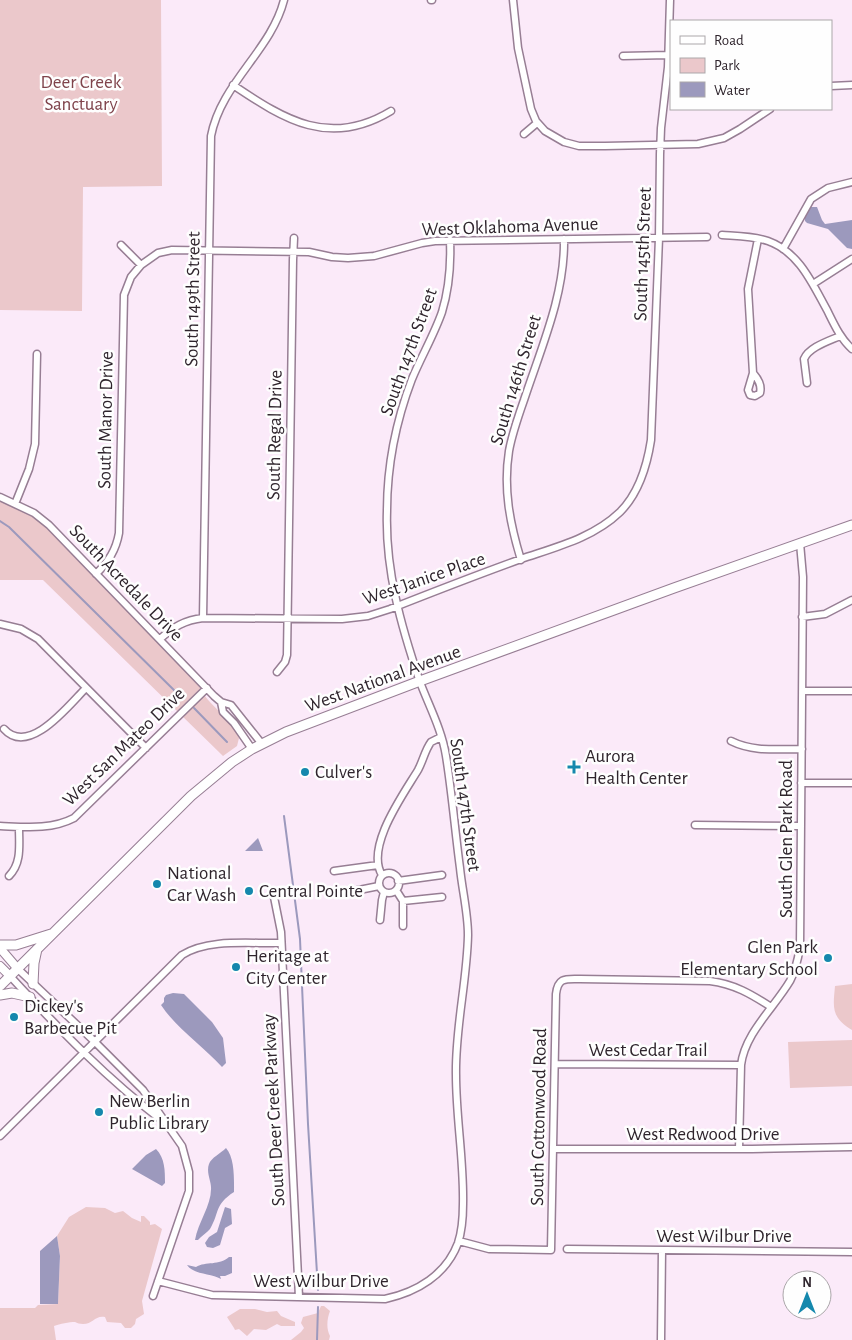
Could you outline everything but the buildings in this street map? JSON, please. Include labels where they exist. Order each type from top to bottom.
[{"type":"main road","name":"West National Avenue","points":[[0,986],[191,796],[210,779],[252,749],[286,732],[420,681],[852,525]]},
{"type":"main road","points":[[0,947],[16,945],[51,934]]},
{"type":"main road","points":[[33,984],[34,963],[38,948]]},
{"type":"main road","points":[[0,995],[12,993],[30,998]]},
{"type":"street","name":"South 149th Street","points":[[203,618],[211,136],[217,113],[233,85],[274,27],[284,0]]},
{"type":"street","points":[[513,0],[518,48],[531,108],[537,123],[556,138],[573,145],[688,145],[714,141],[740,129],[768,110]]},
{"type":"street","name":"South 145th Street","points":[[626,504],[641,481],[646,467],[651,440],[659,238],[660,146],[668,55],[670,0]]},
{"type":"street","points":[[623,56],[668,55]]},
{"type":"street","points":[[233,85],[284,117],[316,127],[331,129],[352,127],[377,120],[390,111]]},
{"type":"street","points":[[832,86],[852,86]]},
{"type":"street","points":[[524,134],[537,123]]},
{"type":"street","points":[[783,249],[811,199],[828,188],[852,182]]},
{"type":"street","points":[[722,235],[767,241],[783,249],[800,263],[840,336],[852,349]]},
{"type":"street","name":"West Oklahoma Avenue","points":[[141,264],[165,251],[293,251],[332,257],[364,257],[383,254],[422,242],[450,240],[707,237]]},
{"type":"street","name":"South Regal Drive","points":[[277,672],[286,660],[294,238]]},
{"type":"street","name":"South 146th Street","points":[[521,560],[508,509],[506,483],[508,457],[515,426],[558,297],[564,239]]},
{"type":"street","points":[[753,374],[748,289],[758,239]]},
{"type":"street","name":"South 147th Street","points":[[450,240],[449,279],[446,297],[440,318],[412,380],[403,406],[393,447],[389,473],[387,510],[388,554],[397,606],[420,681],[446,754],[468,933],[456,1057],[458,1110],[464,1174],[462,1221],[459,1241]]},
{"type":"street","points":[[121,245],[141,264]]},
{"type":"street","points":[[813,284],[852,259]]},
{"type":"street","name":"South Manor Drive","points":[[96,574],[110,559],[119,533],[123,303],[126,288],[131,277],[141,264]]},
{"type":"street","points":[[807,383],[805,356],[840,336]]},
{"type":"street","points":[[16,504],[30,469],[36,444],[37,354]]},
{"type":"street","name":"South Acredale Drive","points":[[0,497],[41,517],[221,702],[224,712],[252,749]]},
{"type":"street","name":"West Janice Place","points":[[160,640],[177,626],[192,619],[353,618],[397,606],[591,533],[610,521],[626,504]]},
{"type":"street","name":"South Glen Park Road","points":[[739,1150],[741,1065],[743,1054],[749,1040],[789,981],[799,956],[802,783],[802,563],[800,543]]},
{"type":"street","points":[[802,617],[825,614],[852,600]]},
{"type":"street","points":[[0,624],[14,626],[31,634],[146,748]]},
{"type":"street","points":[[4,729],[9,734],[20,738],[32,735],[50,723],[86,688]]},
{"type":"street","name":"West San Mateo Drive","points":[[0,826],[49,826],[74,818],[207,688]]},
{"type":"street","points":[[802,691],[852,691]]},
{"type":"street","name":"South Acredale Drive","points":[[221,702],[231,705],[262,744]]},
{"type":"street","points":[[382,876],[378,865],[382,839],[391,815],[419,768],[431,742],[441,737]]},
{"type":"street","points":[[731,742],[756,749],[802,749]]},
{"type":"street","points":[[802,783],[852,783]]},
{"type":"street","points":[[695,825],[801,826]]},
{"type":"street","points":[[9,876],[18,864],[19,827]]},
{"type":"street","points":[[334,871],[378,865]]},
{"type":"street","points":[[396,890],[390,893],[384,892],[379,886],[379,881],[382,876],[392,874],[398,881]]},
{"type":"street","points":[[398,881],[442,875]]},
{"type":"street","points":[[398,881],[396,890],[403,901],[403,926]]},
{"type":"street","points":[[339,894],[379,886]]},
{"type":"street","name":"South Deer Creek Parkway","points":[[273,892],[281,932],[298,1297]]},
{"type":"street","points":[[380,920],[384,892]]},
{"type":"street","points":[[403,901],[442,897]]},
{"type":"street","points":[[0,1136],[182,955],[190,950],[210,944],[281,943]]},
{"type":"street","points":[[0,947],[18,969],[143,1090],[182,1146],[189,1172],[189,1191],[153,1296]]},
{"type":"street","points":[[0,966],[83,1053],[133,1098],[168,1126]]},
{"type":"street","name":"South Cottonwood Road","points":[[459,1241],[489,1249],[551,1250],[556,994],[559,984],[563,980],[710,980],[742,988],[771,1007]]},
{"type":"street","name":"West Cedar Trail","points":[[555,1064],[741,1065]]},
{"type":"street","name":"West Redwood Drive","points":[[554,1149],[739,1150],[852,1147]]},
{"type":"street","name":"West Wilbur Drive","points":[[158,1281],[212,1295],[385,1299],[403,1295],[420,1288],[448,1261],[459,1241]]},
{"type":"street","name":"West Wilbur Drive","points":[[567,1249],[852,1252]]},
{"type":"street","points":[[661,1340],[662,1250]]},
{"type":"green space","name":"Deer Creek Sanctuary","points":[[0,0],[161,0],[162,186],[83,187],[82,311],[0,310]]},
{"type":"green space","points":[[0,500],[25,510],[40,521],[199,684],[201,691],[236,730],[239,738],[237,746],[223,756],[43,580],[0,580]]},
{"type":"green space","points":[[852,984],[852,1030],[840,1021],[837,1016],[834,1000],[835,986]]},
{"type":"green space","points":[[852,1040],[852,1086],[790,1088],[788,1042]]},
{"type":"green space","points":[[86,1207],[105,1208],[115,1213],[123,1211],[141,1222],[141,1216],[144,1216],[150,1222],[150,1225],[155,1224],[162,1229],[142,1301],[144,1314],[136,1319],[135,1324],[131,1328],[125,1328],[121,1323],[107,1322],[105,1317],[102,1317],[86,1324],[73,1322],[54,1326],[56,1340],[0,1340],[0,1308],[35,1308],[38,1305],[58,1304],[60,1256],[57,1236],[69,1217]]},
{"type":"green space","points":[[321,1306],[330,1311],[327,1324],[329,1340],[291,1340],[304,1328],[301,1323],[303,1317],[318,1313]]},
{"type":"green space","points":[[240,1309],[255,1309],[267,1312],[277,1311],[281,1316],[295,1322],[295,1326],[281,1326],[277,1324],[266,1330],[254,1329],[247,1336],[239,1329],[235,1330],[227,1317]]},
{"type":"water","points":[[811,207],[817,207],[825,224],[852,220],[852,249],[847,248],[828,229],[805,221],[805,216]]},
{"type":"water","points":[[258,838],[263,851],[245,851]]},
{"type":"water","points":[[173,993],[184,994],[212,1022],[223,1038],[226,1063],[222,1067],[182,1030],[161,1005],[166,995]]},
{"type":"water","points":[[226,1148],[231,1157],[234,1192],[220,1205],[210,1229],[198,1240],[195,1240],[211,1194],[209,1164]]},
{"type":"water","points":[[156,1149],[164,1165],[165,1183],[162,1186],[132,1169],[146,1155]]},
{"type":"water","points":[[225,1207],[231,1209],[232,1224],[225,1228],[220,1245],[213,1248],[207,1247],[205,1243],[209,1237],[217,1232]]},
{"type":"water","points":[[57,1236],[60,1256],[58,1304],[40,1304],[40,1251]]},
{"type":"water","points":[[232,1257],[232,1273],[220,1276],[221,1279],[194,1271],[187,1265],[196,1267],[221,1262]]},
{"type":"waterway","points":[[0,521],[9,527],[182,698]]},
{"type":"waterway","points":[[194,708],[227,742]]},
{"type":"waterway","points":[[284,816],[300,939],[318,1290]]},
{"type":"waterway","points":[[317,1340],[318,1307]]},
{"type":"place","name":"Aurora Health Center","points":[[574,767]]},
{"type":"place","name":"Culver's","points":[[305,772]]},
{"type":"place","name":"National Car Wash","points":[[157,884]]},
{"type":"place","name":"Central Pointe","points":[[249,891]]},
{"type":"place","name":"Glen Park Elementary School","points":[[828,958]]},
{"type":"place","name":"Heritage at City Center","points":[[236,967]]},
{"type":"place","name":"Dickey's Barbecue Pit","points":[[14,1017]]},
{"type":"place","name":"New Berlin Public Library","points":[[99,1112]]}]
